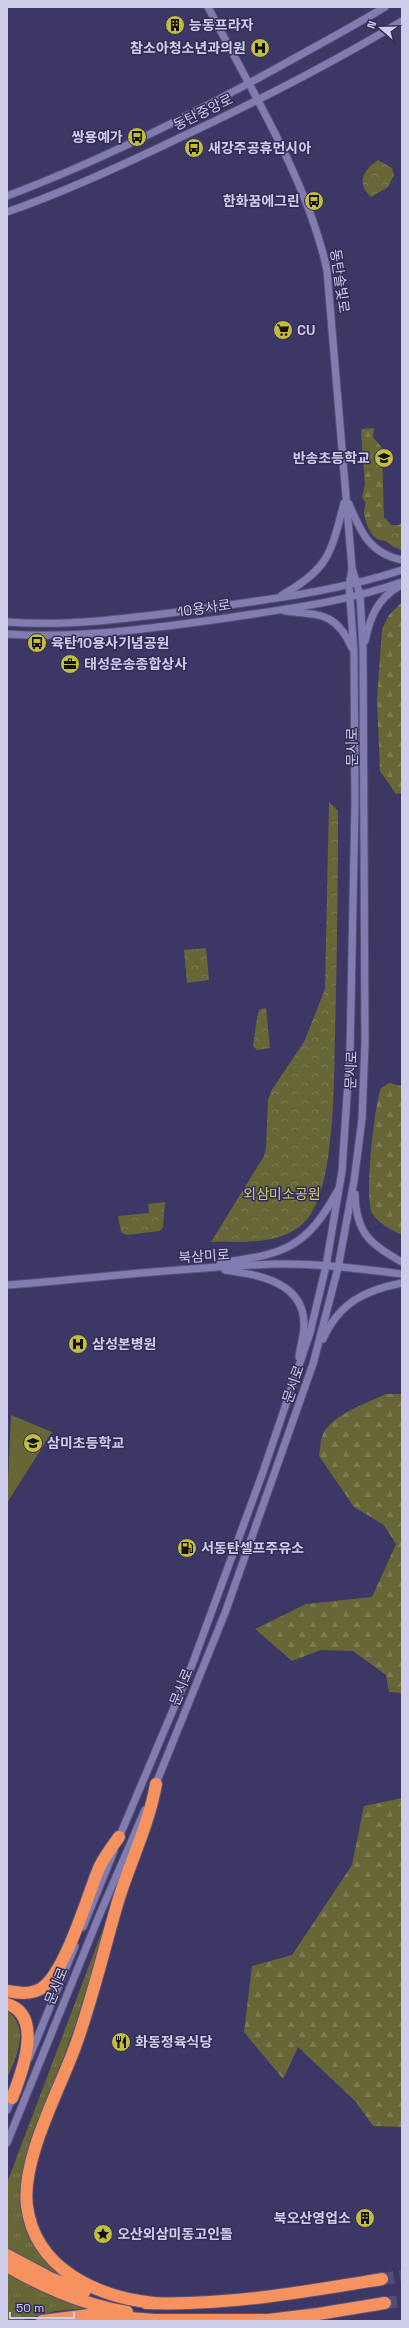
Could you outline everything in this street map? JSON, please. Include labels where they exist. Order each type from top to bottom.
[{"type":"highway","points":[[154,2303],[100,2290],[78,2281],[67,2273],[50,2256],[38,2240],[28,2215],[26,2194],[33,2158],[82,2026],[119,1897],[152,1809],[156,1784]]},
{"type":"highway","points":[[7,1991],[28,1994],[36,1991],[54,1975],[65,1956],[100,1866],[119,1837]]},
{"type":"highway","points":[[7,2004],[19,2009],[28,2029],[26,2053],[12,2098]]},
{"type":"highway","points":[[7,2255],[47,2277],[83,2290],[118,2300],[154,2303],[220,2302],[315,2290],[382,2279]]},
{"type":"highway","points":[[7,2266],[36,2282],[97,2305],[123,2311],[175,2319]]},
{"type":"highway","points":[[42,2321],[89,2315],[175,2319],[268,2320],[318,2314],[385,2303]]},
{"type":"street","name":"동탄솔빛로","points":[[208,7],[247,84],[258,101],[304,197],[323,250],[330,294],[352,568],[357,583]]},
{"type":"street","name":"동탄중앙로","points":[[7,196],[118,151],[247,84],[385,7]]},
{"type":"street","name":"동탄중앙로","points":[[7,212],[80,184],[258,101],[355,49],[402,21]]},
{"type":"street","points":[[346,497],[363,536],[382,553],[402,560]]},
{"type":"street","points":[[276,598],[302,584],[328,557],[334,542],[346,497]]},
{"type":"street","name":"문시로","points":[[7,2110],[119,1837],[192,1665],[296,1379],[310,1333],[326,1266],[340,1184],[347,1128],[350,1052],[355,804],[354,652],[349,585],[352,568]]},
{"type":"street","name":"10용사로","points":[[7,622],[95,623],[276,598],[349,585],[402,570]]},
{"type":"street","name":"문시로","points":[[7,2143],[99,1916],[156,1784],[225,1613],[313,1364],[338,1268],[354,1181],[362,1119],[365,1043],[363,649],[360,595],[357,583]]},
{"type":"street","points":[[363,649],[374,610],[381,600],[402,584]]},
{"type":"street","name":"10용사로","points":[[7,634],[56,636],[118,633],[277,610],[360,595],[402,584]]},
{"type":"street","points":[[277,610],[312,613],[333,620],[347,636],[354,652]]},
{"type":"street","points":[[354,1181],[356,1214],[361,1228],[374,1244],[402,1262]]},
{"type":"street","points":[[188,1269],[257,1258],[284,1249],[299,1241],[320,1220],[340,1184]]},
{"type":"street","name":"북삼미로","points":[[7,1285],[188,1269],[276,1264],[326,1266],[402,1274]]},
{"type":"street","points":[[188,1269],[224,1270],[248,1274],[277,1283],[292,1294],[303,1314],[304,1327],[296,1379]]},
{"type":"street","points":[[313,1364],[328,1328],[348,1304],[363,1294],[402,1283]]},
{"type":"green space","points":[[378,160],[392,168],[394,175],[388,187],[371,197],[366,192],[364,187],[363,177],[368,168]]},
{"type":"green space","points":[[362,429],[374,429],[373,437],[382,448],[384,517],[391,525],[399,525],[402,522],[402,538],[385,541],[377,539],[367,525],[364,512],[365,502],[362,498],[365,484],[361,432]]},
{"type":"green space","points":[[385,530],[402,530],[402,550],[394,547],[381,538]]},
{"type":"green space","points":[[402,602],[402,793],[396,794],[380,771],[377,700],[382,629],[389,615]]},
{"type":"green space","name":"외삼미소공원","points":[[329,802],[338,811],[338,894],[332,1126],[325,1176],[319,1197],[311,1214],[302,1225],[291,1232],[266,1240],[211,1242],[264,1156],[266,1148],[268,1100],[271,1091],[304,1042],[325,989]]},
{"type":"green space","points":[[206,948],[209,980],[187,983],[184,950]]},
{"type":"green space","points":[[266,1008],[270,1048],[257,1050],[253,1046],[258,1016],[260,1009]]},
{"type":"green space","points":[[389,1083],[402,1086],[402,1235],[390,1229],[374,1217],[370,1204],[369,1171],[378,1098],[381,1088]]},
{"type":"green space","points":[[165,1202],[163,1227],[160,1231],[126,1235],[121,1232],[118,1216],[149,1213],[148,1204]]},
{"type":"green space","points":[[386,1394],[402,1394],[402,1693],[389,1692],[386,1675],[353,1651],[321,1650],[292,1661],[255,1629],[306,1604],[372,1597],[396,1544],[384,1525],[354,1507],[319,1456],[322,1437],[326,1429],[332,1423],[349,1411]]},
{"type":"green space","points":[[11,1415],[52,1432],[7,1503]]},
{"type":"green space","points":[[402,1798],[402,2127],[373,2126],[356,2102],[298,2047],[283,2079],[244,2032],[252,1966],[292,1955],[352,1865],[364,1806]]},
{"type":"green space","points":[[104,1926],[86,1996],[24,2165],[21,2198],[25,2225],[30,2237],[38,2249],[59,2275],[50,2273],[7,2249],[7,2183]]},
{"type":"green space","points":[[7,2011],[18,2025],[20,2034],[17,2052],[7,2079]]},
{"type":"green space","points":[[7,2273],[43,2291],[90,2308],[55,2311],[19,2321],[7,2321]]},
{"type":"tunnel","points":[[382,2279],[402,2276]]},
{"type":"tunnel","points":[[385,2303],[402,2301]]},
{"type":"place","name":"능동프라자","points":[[175,25]]},
{"type":"place","name":"참소아청소년과의원","points":[[260,48]]},
{"type":"place","name":"쌍용예가","points":[[137,137]]},
{"type":"place","name":"새강주공휴먼시아","points":[[194,148]]},
{"type":"place","name":"한화꿈에그린","points":[[314,201]]},
{"type":"place","name":"CU","points":[[283,330]]},
{"type":"place","name":"반송초등학교","points":[[384,458]]},
{"type":"place","name":"육탄10용사기념공원","points":[[37,643]]},
{"type":"place","name":"태성운송종합상사","points":[[70,664]]},
{"type":"place","name":"삼성본병원","points":[[78,1344]]},
{"type":"place","name":"삼미초등학교","points":[[33,1443]]},
{"type":"place","name":"서동탄셀프주유소","points":[[187,1548]]},
{"type":"place","name":"화동정육식당","points":[[121,2042]]},
{"type":"place","name":"북오산영업소","points":[[365,2218]]},
{"type":"place","name":"오산외삼미동고인돌","points":[[103,2234]]}]
